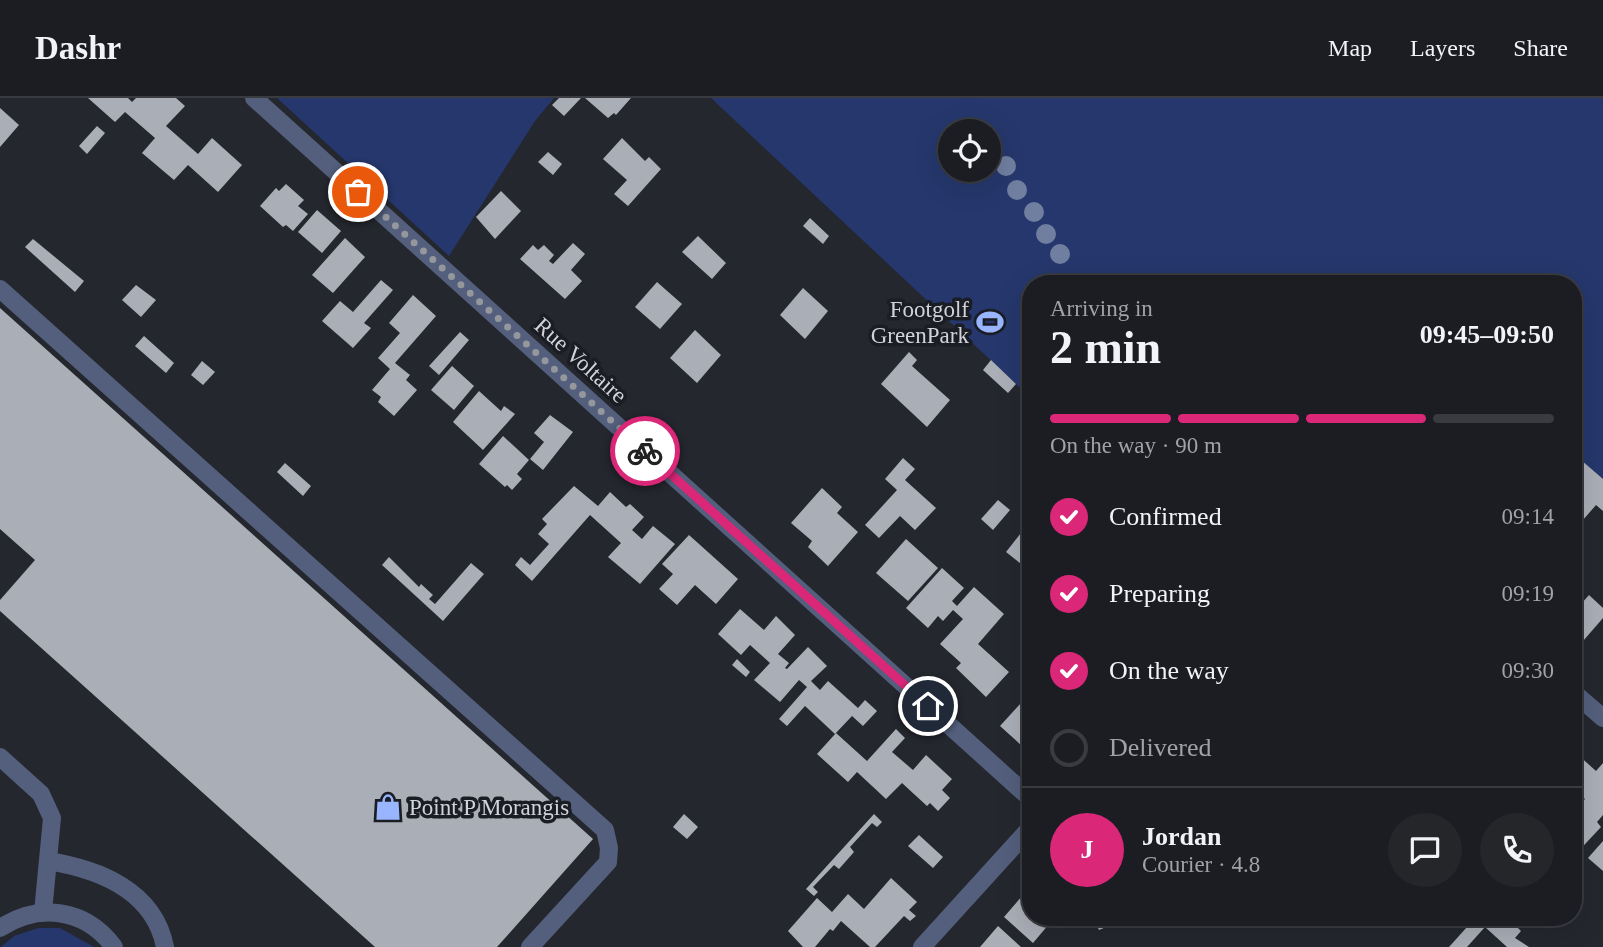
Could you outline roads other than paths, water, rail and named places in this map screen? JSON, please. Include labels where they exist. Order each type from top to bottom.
[{"type":"street","name":"Rue Voltaire","points":[[254,98],[1022,791]]},
{"type":"street","points":[[0,289],[605,830],[609,848],[608,862],[530,947]]},
{"type":"street","points":[[1582,700],[1603,718]]},
{"type":"street","points":[[0,757],[41,794],[52,818],[43,912]]},
{"type":"street","points":[[922,947],[1022,837]]},
{"type":"street","points":[[48,861],[81,866],[110,877],[143,904],[162,933],[165,947]]},
{"type":"street","points":[[0,928],[18,916],[43,912],[67,914],[88,923],[105,935],[114,947]]},
{"type":"place","name":"Footgolf GreenPark","points":[[990,322]]},
{"type":"place","name":"Point P Morangis","points":[[388,807]]}]
